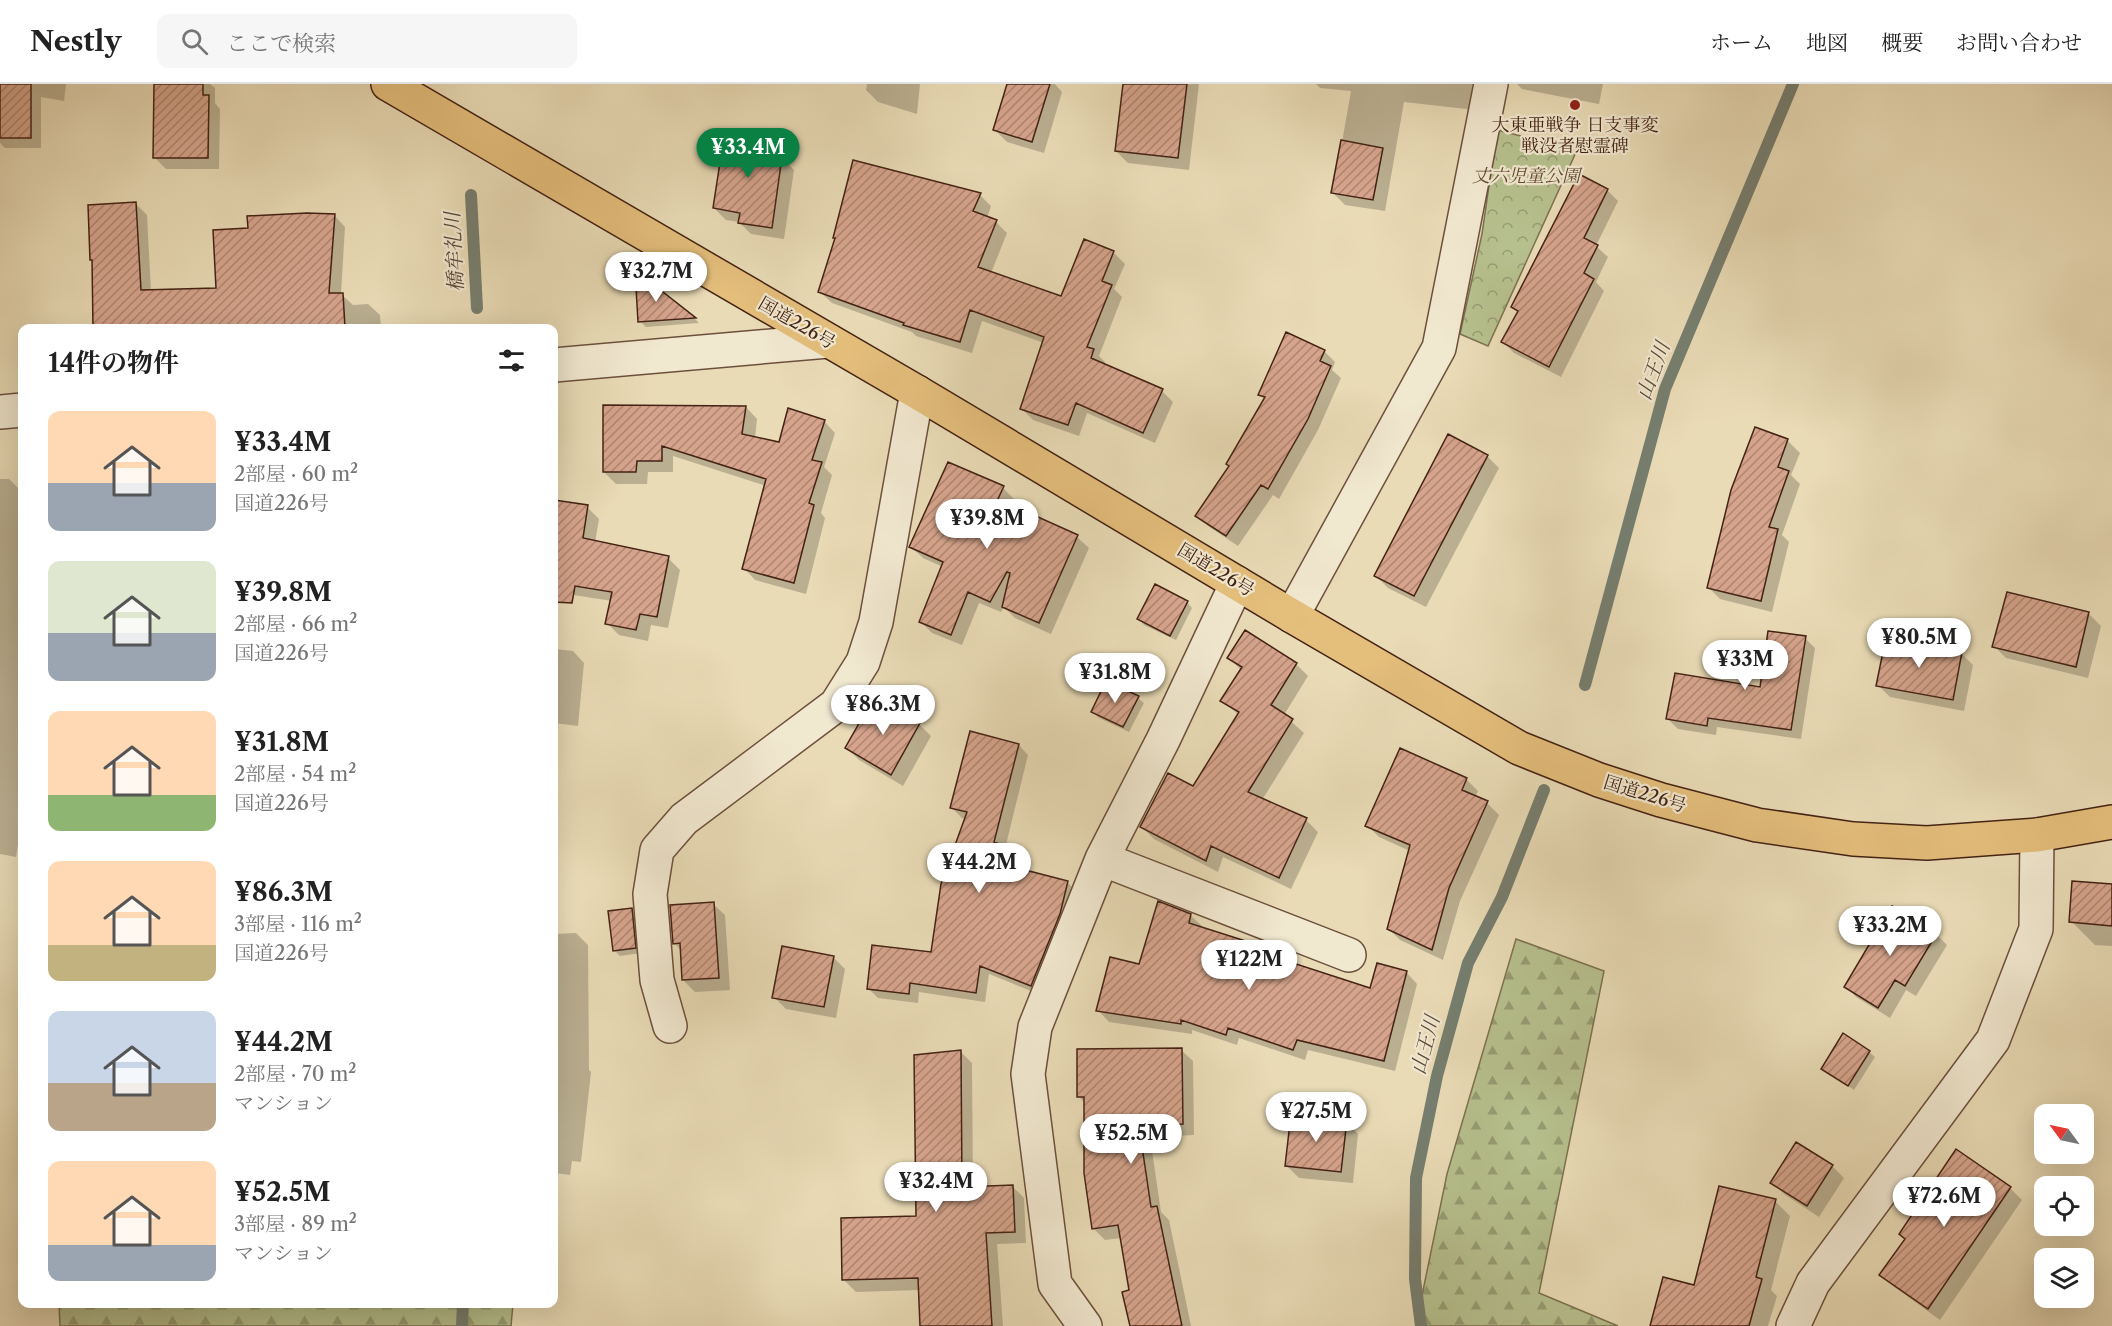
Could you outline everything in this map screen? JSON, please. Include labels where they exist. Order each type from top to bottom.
[{"type":"highway","name":"国道226号","points":[[388,84],[917,392],[1292,616],[1519,748],[1599,780],[1661,800],[1757,825],[1853,838],[1927,843],[2037,835],[2112,822]]},
{"type":"street","points":[[1292,616],[1439,348],[1491,84]]},
{"type":"street","points":[[558,365],[828,341]]},
{"type":"street","points":[[670,1026],[657,980],[650,894],[657,849],[684,819],[836,705],[863,662],[876,622],[917,392]]},
{"type":"street","points":[[0,412],[18,410]]},
{"type":"street","points":[[1085,1326],[1055,1284],[1028,1074],[1035,1027],[1102,859],[1163,740],[1237,583]]},
{"type":"street","points":[[1793,1326],[1813,1282],[1993,1040],[2036,929],[2037,835]]},
{"type":"street","points":[[1102,859],[1349,955]]},
{"type":"green space","name":"丈六児童公園","points":[[1497,130],[1577,150],[1488,346],[1460,334],[1482,234]]},
{"type":"green space","points":[[1516,939],[1604,971],[1539,1293],[1618,1326],[1419,1326],[1419,1310],[1447,1174]]},
{"type":"green space","points":[[59,1308],[513,1308],[511,1326],[60,1326]]},
{"type":"building","points":[[0,84],[31,84],[31,138],[0,138]]},
{"type":"building","points":[[154,84],[203,84],[203,95],[209,95],[208,158],[153,158]]},
{"type":"building","points":[[1007,84],[1050,84],[1032,142],[993,130]]},
{"type":"building","points":[[1123,84],[1187,84],[1178,158],[1115,151]]},
{"type":"building","points":[[725,130],[771,139],[768,154],[782,157],[772,228],[738,223],[740,213],[713,208]]},
{"type":"building","points":[[1341,140],[1383,148],[1373,200],[1331,193]]},
{"type":"building","points":[[853,160],[981,193],[973,211],[997,220],[978,267],[1061,296],[1084,239],[1114,251],[1102,281],[1112,285],[1087,347],[1094,349],[1091,358],[1163,389],[1143,433],[1076,403],[1068,425],[1020,409],[1044,337],[970,310],[960,342],[903,325],[904,323],[818,292],[835,238],[833,238]]},
{"type":"building","points":[[1579,174],[1608,189],[1584,238],[1598,245],[1584,273],[1594,279],[1549,367],[1501,342],[1518,311],[1511,307]]},
{"type":"building","points":[[136,202],[141,290],[216,288],[213,230],[248,228],[247,216],[335,214],[329,293],[343,293],[345,324],[93,324],[88,205]]},
{"type":"building","points":[[635,270],[696,318],[638,322]]},
{"type":"building","points":[[1286,332],[1325,350],[1320,361],[1331,366],[1308,419],[1268,489],[1261,485],[1226,536],[1195,516],[1229,466],[1226,464],[1265,397],[1258,395]]},
{"type":"building","points":[[603,405],[746,406],[742,434],[779,442],[788,408],[825,420],[812,460],[822,462],[809,503],[814,505],[794,583],[742,569],[766,479],[662,446],[662,461],[637,461],[636,472],[603,472]]},
{"type":"building","points":[[1755,427],[1788,439],[1778,467],[1789,471],[1769,527],[1778,529],[1761,601],[1707,588],[1731,490]]},
{"type":"building","points":[[1448,434],[1488,455],[1414,596],[1374,576]]},
{"type":"building","points":[[948,462],[1004,486],[998,499],[1078,535],[1039,623],[1002,607],[1010,573],[1007,572],[990,602],[968,592],[951,635],[919,622],[943,562],[909,547]]},
{"type":"building","points":[[558,501],[588,505],[583,538],[669,556],[657,617],[640,614],[636,630],[605,624],[612,592],[575,586],[572,603],[558,602]]},
{"type":"building","points":[[1155,584],[1188,601],[1170,636],[1137,619]]},
{"type":"building","points":[[2007,592],[2089,612],[2076,667],[1992,647]]},
{"type":"building","points":[[1245,630],[1297,663],[1271,705],[1293,719],[1248,792],[1307,818],[1279,878],[1211,846],[1206,861],[1140,827],[1168,773],[1193,786],[1239,712],[1220,701],[1242,667],[1227,658]]},
{"type":"building","points":[[1768,631],[1806,636],[1791,730],[1708,718],[1707,726],[1666,719],[1675,673],[1760,687]]},
{"type":"building","points":[[1886,637],[1962,652],[1953,700],[1876,686]]},
{"type":"building","points":[[1106,681],[1139,696],[1123,727],[1091,712]]},
{"type":"building","points":[[874,697],[920,723],[891,775],[845,748]]},
{"type":"building","points":[[970,731],[1019,744],[994,842],[1004,846],[998,863],[1068,881],[1060,914],[1031,986],[980,966],[976,993],[910,983],[909,994],[867,989],[872,945],[931,952],[941,884],[967,812],[950,808]]},
{"type":"building","points":[[1400,748],[1467,778],[1462,790],[1488,801],[1449,888],[1432,950],[1387,929],[1410,845],[1365,826]]},
{"type":"building","points":[[2072,881],[2112,884],[2112,926],[2069,922]]},
{"type":"building","points":[[1158,901],[1191,914],[1189,923],[1255,944],[1253,950],[1370,988],[1377,963],[1407,971],[1384,1061],[1297,1040],[1293,1050],[1228,1028],[1226,1035],[1181,1020],[1181,1024],[1096,1011],[1110,957],[1139,964]]},
{"type":"building","points":[[714,902],[719,978],[682,980],[680,943],[673,944],[670,905]]},
{"type":"building","points":[[1892,906],[1937,933],[1905,986],[1895,980],[1878,1008],[1844,987]]},
{"type":"building","points":[[632,908],[636,948],[613,951],[608,911]]},
{"type":"building","points":[[782,946],[834,956],[824,1007],[772,998]]},
{"type":"building","points":[[1843,1033],[1870,1051],[1848,1086],[1821,1069]]},
{"type":"building","points":[[1182,1048],[1183,1124],[1139,1126],[1151,1207],[1157,1206],[1182,1326],[1130,1326],[1122,1292],[1129,1290],[1118,1225],[1092,1229],[1084,1173],[1084,1097],[1077,1097],[1077,1049]]},
{"type":"building","points":[[961,1050],[962,1187],[1013,1185],[1015,1232],[986,1233],[992,1326],[920,1326],[918,1278],[842,1280],[841,1218],[916,1216],[914,1055]]},
{"type":"building","points":[[1291,1114],[1347,1120],[1341,1172],[1285,1166]]},
{"type":"building","points":[[1796,1142],[1833,1165],[1807,1206],[1770,1183]]},
{"type":"building","points":[[1956,1149],[2011,1187],[1928,1309],[1879,1275],[1905,1239],[1899,1234]]},
{"type":"building","points":[[1719,1186],[1776,1199],[1756,1277],[1762,1279],[1749,1326],[1650,1326],[1663,1277],[1694,1285]]},
{"type":"waterway","name":"山王川","points":[[1585,685],[1665,389],[1793,84]]},
{"type":"waterway","name":"橋牟礼川","points":[[471,195],[477,308]]},
{"type":"waterway","name":"山王川","points":[[1421,1326],[1415,1279],[1416,1178],[1437,1076],[1468,963],[1502,897],[1544,790]]},
{"type":"waterway","name":"橋牟礼川","points":[[462,1326],[463,1308]]},
{"type":"place","name":"大東亜戦争 日支事変 戦没者慰霊碑","points":[[1575,105]]}]
